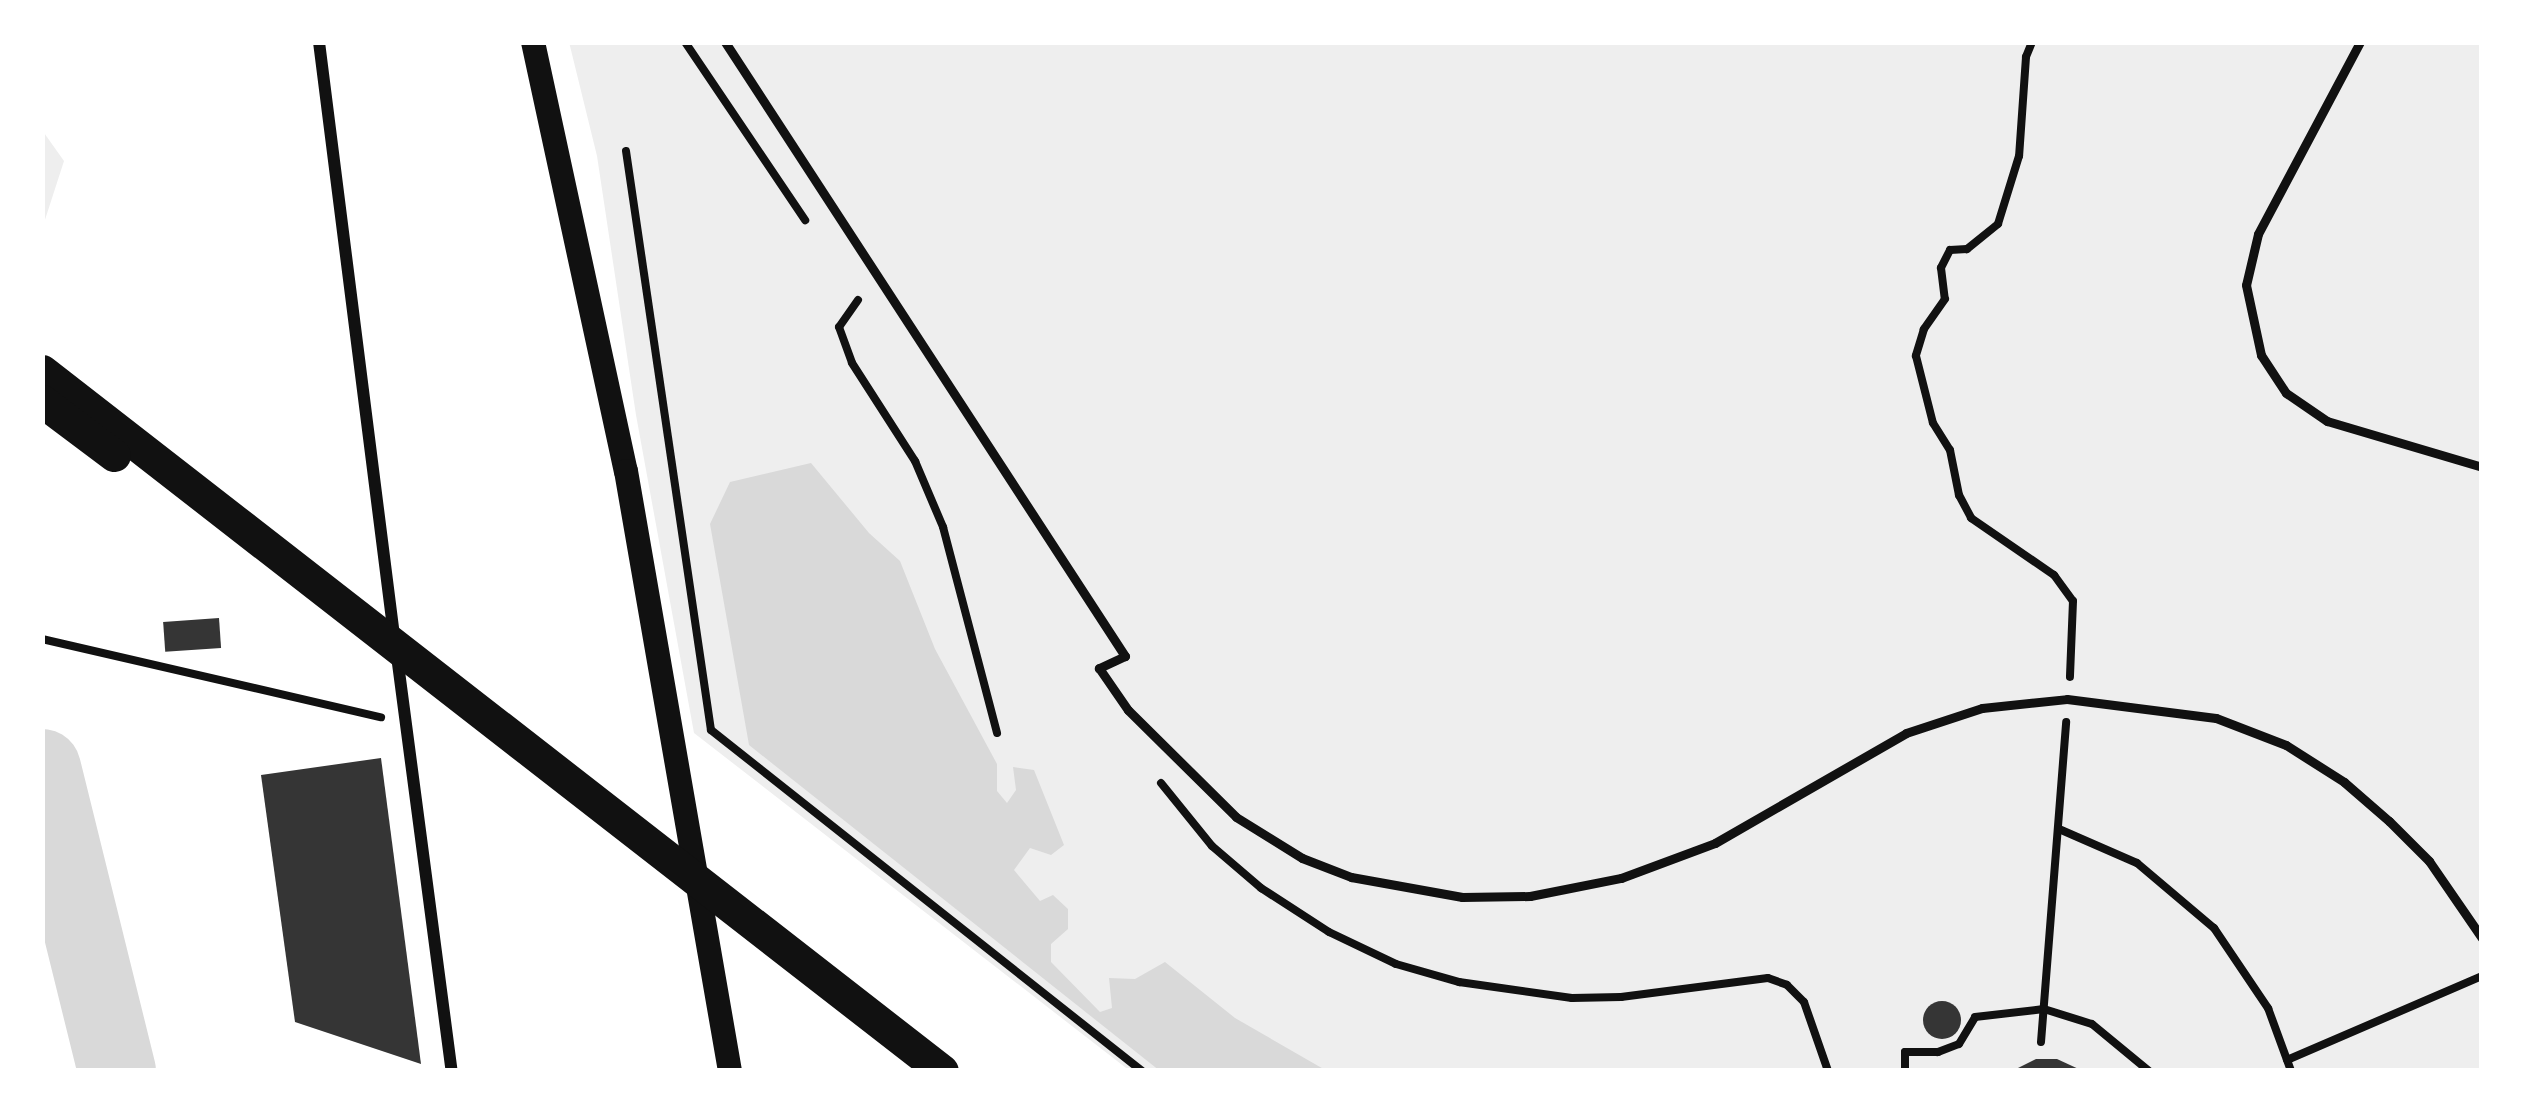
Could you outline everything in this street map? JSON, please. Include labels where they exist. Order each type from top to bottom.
[{"type":"highway","points":[[42,371],[835,998],[906,1071]]},
{"type":"highway","points":[[42,401],[587,814],[835,998],[942,1071]]},
{"type":"main road","points":[[532,42],[626,472],[730,1071]]},
{"type":"street","points":[[319,42],[452,1071]]},
{"type":"lane","points":[[725,42],[1125,656],[1099,668],[1128,710],[1236,817],[1302,858],[1351,877],[1462,897],[1530,896],[1621,878],[1715,843],[1906,733],[1982,708],[2067,699],[2143,705],[2216,718],[2286,745],[2344,782],[2390,821],[2429,861],[2482,938]]},
{"type":"lane","points":[[2360,42],[2258,234],[2246,285],[2261,355],[2286,393],[2327,421],[2482,466]]},
{"type":"path","points":[[2032,42],[2026,57],[2019,156],[1998,224],[1967,249],[1950,250],[1941,268],[1945,299],[1924,329],[1916,356],[1933,423],[1950,450],[1959,495],[1971,518],[2054,575],[2073,601],[2076,627],[2041,1042]]},
{"type":"path","points":[[626,151],[711,730],[1142,1071]]},
{"type":"path","points":[[858,300],[839,326],[852,363],[915,460],[944,526],[997,733]]},
{"type":"path","points":[[42,639],[406,723]]},
{"type":"path","points":[[1156,772],[1166,793],[1212,847],[1261,888],[1328,932],[1396,964],[1459,982],[1572,998],[1621,998],[1768,978],[1787,985],[1804,1002],[1828,1071]]},
{"type":"path","points":[[2059,829],[2137,863],[2214,928],[2268,1008],[2291,1071]]},
{"type":"path","points":[[2287,1060],[2482,976]]},
{"type":"path","points":[[1905,1071],[1905,1052],[1958,1044],[1975,1017],[2044,1009],[2092,1024],[2149,1071]]},
{"type":"shaded area","points":[[569,42],[2482,42],[2482,1071],[1130,1071],[694,733],[636,415],[597,156]]},
{"type":"shaded area","points":[[42,130],[64,161],[42,229]]},
{"type":"shaded area","points":[[811,463],[869,533],[900,561],[935,649],[997,764],[997,791],[1007,803],[1016,790],[1013,767],[1034,770],[1064,845],[1051,855],[1030,848],[1014,870],[1040,901],[1053,895],[1068,909],[1068,929],[1051,944],[1051,962],[1100,1012],[1112,1008],[1109,978],[1135,979],[1165,962],[1235,1018],[1327,1071],[1160,1071],[749,745],[710,524],[730,482]]},
{"type":"building","points":[[219,618],[221,648],[165,652],[163,622]]},
{"type":"building","points":[[381,758],[421,1064],[295,1022],[261,775]]},
{"type":"building","points":[[1942,1001],[1955,1007],[1961,1020],[1955,1033],[1942,1039],[1929,1033],[1923,1020],[1929,1007]]},
{"type":"building","points":[[2036,1059],[2057,1059],[2083,1071],[2012,1071]]},
{"type":"waterway","points":[[42,768],[117,1071]]}]
